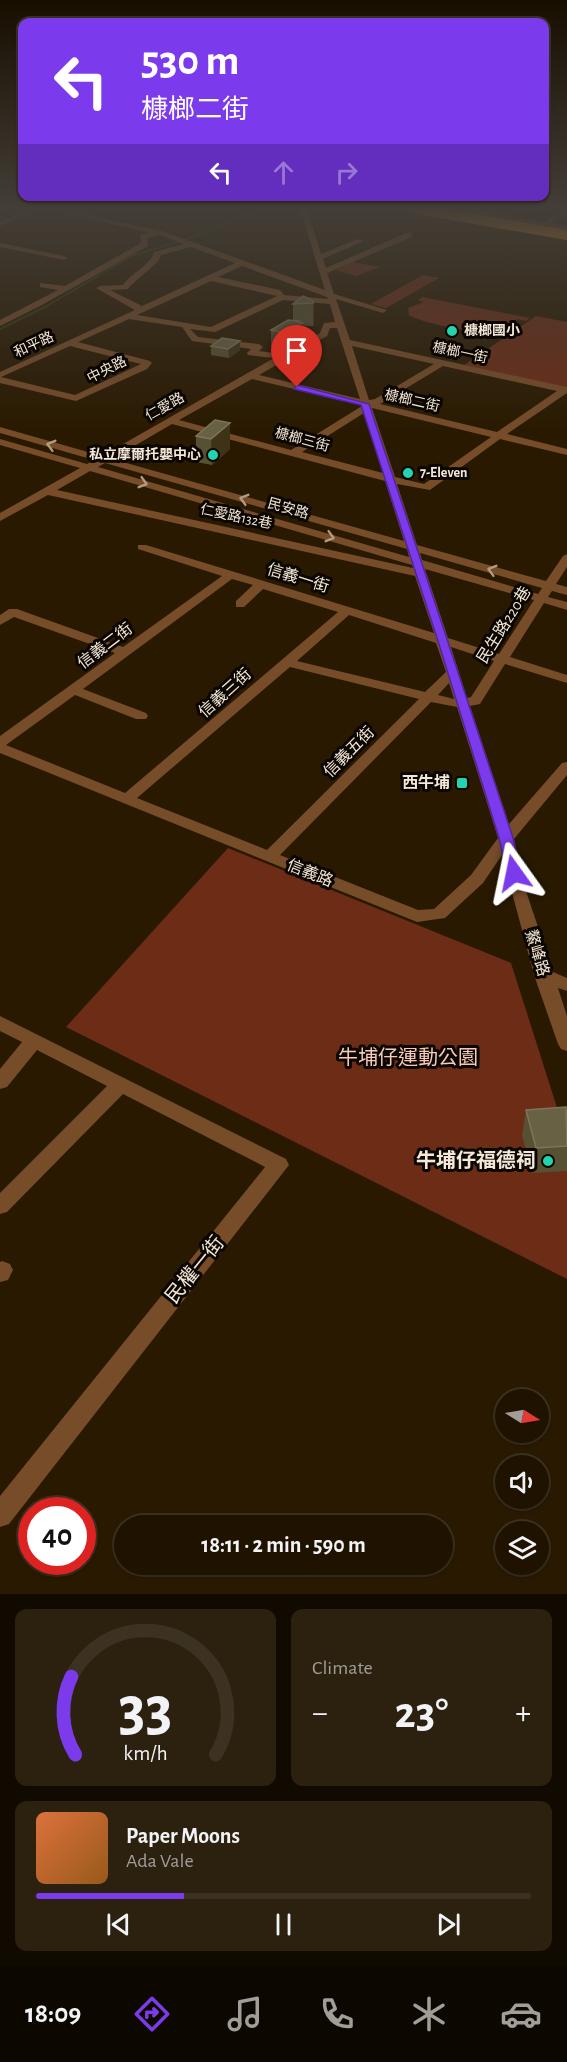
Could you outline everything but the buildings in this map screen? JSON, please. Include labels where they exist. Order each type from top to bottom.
[{"type":"street","points":[[0,323],[37,306],[76,283]]},
{"type":"street","points":[[79,283],[96,287],[125,287],[128,283]]},
{"type":"street","name":"和平路","points":[[0,375],[199,283]]},
{"type":"street","points":[[236,283],[277,292],[282,297]]},
{"type":"street","points":[[292,283],[331,299],[383,310]]},
{"type":"street","name":"鰲峰路","points":[[326,283],[444,641],[506,838],[518,891],[543,975],[567,1044]]},
{"type":"street","points":[[43,285],[66,289]]},
{"type":"street","points":[[96,287],[142,310]]},
{"type":"street","points":[[129,316],[203,330],[220,329],[282,297],[298,297],[314,302],[331,299]]},
{"type":"street","name":"仁愛路","points":[[0,518],[324,334],[327,325],[341,325]]},
{"type":"street","points":[[183,326],[195,339],[263,345],[251,353],[285,357]]},
{"type":"street","points":[[304,332],[324,334]]},
{"type":"street","name":"槺榔一街","points":[[347,342],[566,390]]},
{"type":"street","name":"中央路","points":[[0,380],[76,399],[144,367],[147,363],[70,343]]},
{"type":"street","points":[[293,453],[365,406],[377,402],[441,363]]},
{"type":"street","name":"槺榔二街","points":[[251,376],[365,406],[567,452]]},
{"type":"street","points":[[498,436],[566,390]]},
{"type":"street","name":"槺榔三街","points":[[171,421],[426,488],[498,436]]},
{"type":"street","name":"民安路","points":[[0,430],[567,591]]},
{"type":"street","name":"民安路","points":[[0,442],[420,568],[567,606]]},
{"type":"street","name":"仁愛路132巷","points":[[45,491],[420,568]]},
{"type":"street","name":"信義一街","points":[[142,547],[444,641]]},
{"type":"street","name":"民生路220巷","points":[[463,702],[476,701],[567,558]]},
{"type":"street","name":"信義二街","points":[[0,745],[230,575]]},
{"type":"street","points":[[240,604],[261,584]]},
{"type":"street","name":"信義三街","points":[[126,800],[347,611]]},
{"type":"street","points":[[0,621],[13,612],[124,652]]},
{"type":"street","points":[[444,641],[567,680]]},
{"type":"street","points":[[287,662],[452,703],[463,702]]},
{"type":"street","name":"信義五街","points":[[269,857],[453,672]]},
{"type":"street","points":[[75,690],[141,716]]},
{"type":"street","name":"信義路","points":[[0,745],[126,800],[417,916],[439,914],[477,879],[506,838],[567,766]]},
{"type":"street","points":[[543,975],[567,985]]},
{"type":"street","name":"民權一街","points":[[0,1023],[279,1165],[0,1515]]},
{"type":"street","points":[[0,1082],[35,1040]]},
{"type":"street","points":[[0,1206],[120,1084]]},
{"type":"green space","points":[[408,283],[429,283],[386,308],[371,304]]},
{"type":"green space","points":[[422,297],[530,318],[526,321],[517,319],[517,325],[495,331],[447,327],[409,315],[408,308],[424,302],[418,300]]},
{"type":"green space","points":[[536,316],[567,322],[567,388],[464,365]]},
{"type":"green space","name":"牛埔仔運動公園","points":[[228,848],[511,963],[567,1139],[567,1279],[66,1027]]},
{"type":"waterway","points":[[0,329],[45,307],[85,283]]},
{"type":"place","name":"槺榔國小","points":[[452,331]]},
{"type":"place","name":"私立摩爾托嬰中心","points":[[213,455]]},
{"type":"place","name":"7-Eleven","points":[[408,473]]},
{"type":"place","name":"西牛埔","points":[[462,783]]},
{"type":"place","name":"牛埔仔福德祠","points":[[548,1161]]},
{"type":"route","points":[[297,387],[365,404],[444,641],[506,838],[514,873]]}]
